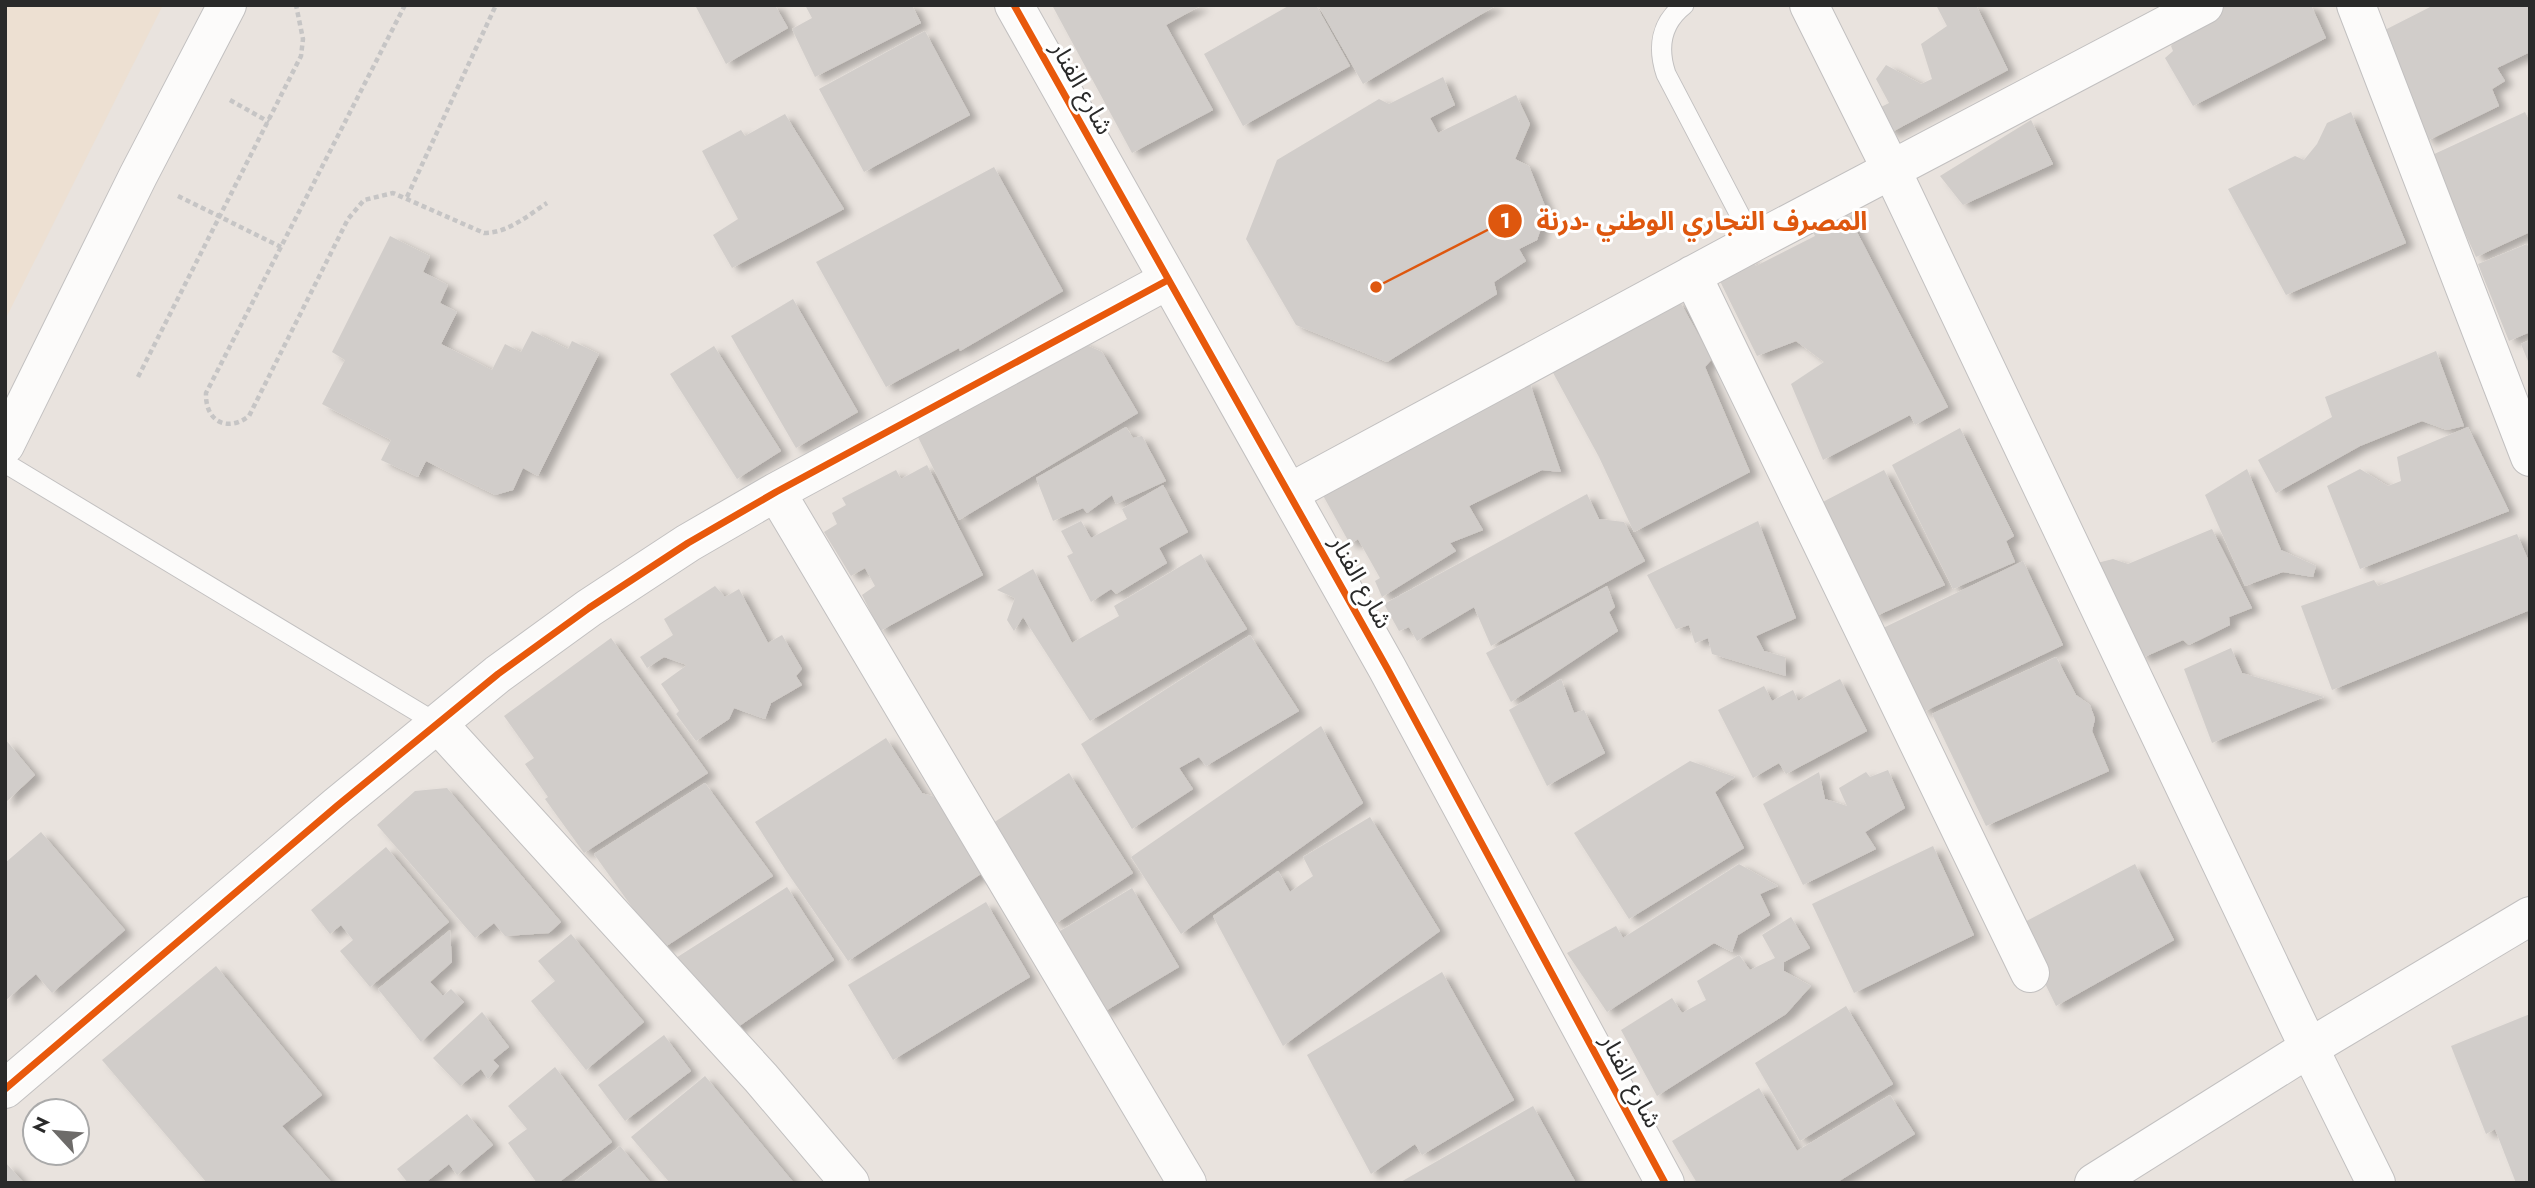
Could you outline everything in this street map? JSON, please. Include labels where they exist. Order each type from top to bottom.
[{"type":"street","points":[[5,445],[138,176],[227,5]]},
{"type":"street","name":"شارع الفنار","points":[[1014,5],[1387,668],[1665,1183]]},
{"type":"street","points":[[1809,5],[1891,169],[2309,1048],[2376,1183]]},
{"type":"street","points":[[1289,493],[1692,275],[2204,5]]},
{"type":"street","points":[[2356,5],[2530,457]]},
{"type":"street","points":[[1692,275],[2030,973]]},
{"type":"street","points":[[5,1089],[337,806],[498,674],[589,608],[688,543],[776,492],[1168,280]]},
{"type":"street","points":[[776,492],[1187,1183]]},
{"type":"street","points":[[438,724],[751,1068],[850,1183]]},
{"type":"street","points":[[2094,1183],[2309,1048],[2530,916]]},
{"type":"lane","points":[[1684,5],[1667,23],[1660,42],[1661,58],[1666,74],[1754,242]]},
{"type":"lane","points":[[5,463],[438,724]]},
{"type":"path","points":[[138,377],[301,56],[303,39],[296,5]]},
{"type":"path","points":[[405,5],[206,393],[206,405],[212,416],[222,423],[242,421],[249,415],[355,209],[364,200],[393,193],[484,233],[497,233],[508,229],[547,203]]},
{"type":"path","points":[[407,197],[496,5]]},
{"type":"path","points":[[138,176],[281,247]]},
{"type":"shaded area","points":[[5,5],[163,5],[5,320]]},
{"type":"building","points":[[695,5],[779,5],[776,7],[788,28],[726,64]]},
{"type":"building","points":[[805,5],[912,5],[921,23],[815,77],[792,29],[812,18]]},
{"type":"building","points":[[1052,5],[1202,5],[1166,25],[1213,110],[1132,153]]},
{"type":"building","points":[[1290,5],[1316,5],[1350,66],[1243,126],[1204,54]]},
{"type":"building","points":[[1318,5],[1497,5],[1363,84]]},
{"type":"building","points":[[1936,5],[1976,5],[2008,70],[1890,133],[1873,111],[1889,103],[1876,79],[1886,65],[1921,84],[1932,79],[1921,44],[1947,26]]},
{"type":"building","points":[[2226,5],[2311,5],[2326,38],[2193,106],[2165,58],[2173,51],[2171,46],[2176,40],[2176,33]]},
{"type":"building","points":[[2434,5],[2530,5],[2530,52],[2497,68],[2505,81],[2492,89],[2499,106],[2427,141],[2379,33]]},
{"type":"building","points":[[925,31],[970,115],[864,172],[819,89]]},
{"type":"building","points":[[1443,77],[1455,105],[1430,118],[1438,133],[1516,95],[1530,124],[1515,159],[1529,166],[1547,211],[1537,240],[1519,249],[1526,261],[1494,282],[1497,294],[1387,362],[1296,325],[1246,239],[1277,160],[1379,99],[1389,104]]},
{"type":"building","points":[[2351,112],[2406,243],[2286,295],[2228,189],[2295,156],[2304,160],[2317,144],[2327,123]]},
{"type":"building","points":[[2525,112],[2530,122],[2530,232],[2476,257],[2430,156]]},
{"type":"building","points":[[785,114],[844,209],[732,268],[713,235],[738,219],[702,151],[741,130],[745,136]]},
{"type":"building","points":[[2031,120],[2053,164],[1963,205],[1940,176]]},
{"type":"building","points":[[994,167],[1063,291],[960,351],[959,348],[886,387],[816,262]]},
{"type":"building","points":[[1846,211],[1948,407],[1915,425],[1910,415],[1823,460],[1791,384],[1824,362],[1796,341],[1757,356],[1719,279],[1751,259],[1756,266],[1815,236],[1811,228]]},
{"type":"building","points":[[390,236],[430,256],[423,272],[448,285],[440,303],[457,312],[441,344],[492,370],[505,344],[521,352],[532,331],[568,349],[572,341],[599,354],[538,476],[523,468],[513,490],[495,495],[426,461],[418,477],[381,460],[391,440],[322,404],[345,360],[332,352]]},
{"type":"building","points":[[2527,244],[2530,251],[2530,332],[2509,341],[2478,264]]},
{"type":"building","points":[[793,299],[858,412],[796,448],[731,336]]},
{"type":"building","points":[[1679,300],[1712,359],[1705,367],[1750,472],[1634,532],[1599,457],[1551,369]]},
{"type":"building","points":[[1075,340],[1102,352],[1138,413],[959,520],[916,433]]},
{"type":"building","points":[[2530,340],[2530,366],[2521,344]]},
{"type":"building","points":[[714,346],[781,451],[737,479],[670,374]]},
{"type":"building","points":[[2436,351],[2464,426],[2447,430],[2422,421],[2360,446],[2276,493],[2258,460],[2332,417],[2325,397]]},
{"type":"building","points":[[1529,381],[1561,472],[1542,470],[1469,506],[1483,530],[1450,543],[1456,551],[1382,597],[1375,581],[1380,578],[1358,539],[1350,544],[1320,490]]},
{"type":"building","points":[[1126,427],[1133,438],[1142,436],[1166,481],[1116,504],[1112,495],[1087,513],[1083,508],[1053,521],[1036,478]]},
{"type":"building","points":[[2468,427],[2509,511],[2360,569],[2327,486],[2360,469],[2388,486],[2401,481],[2397,457]]},
{"type":"building","points":[[1960,428],[2014,536],[2006,541],[2015,562],[1953,589],[1892,465]]},
{"type":"building","points":[[927,465],[983,575],[880,631],[862,595],[875,586],[865,568],[851,576],[824,532],[837,524],[832,513],[846,505],[842,498],[896,470],[901,479]]},
{"type":"building","points":[[2247,469],[2281,550],[2316,566],[2313,577],[2283,572],[2245,586],[2205,495]]},
{"type":"building","points":[[1884,470],[1945,585],[1874,617],[1819,504]]},
{"type":"building","points":[[1163,485],[1188,532],[1159,548],[1167,563],[1116,594],[1111,589],[1091,602],[1067,556],[1073,553],[1061,531],[1081,521],[1091,538],[1127,519],[1122,509]]},
{"type":"building","points":[[1587,494],[1599,519],[1624,522],[1645,561],[1491,646],[1474,607],[1417,641],[1409,627],[1399,631],[1384,604]]},
{"type":"building","points":[[1758,521],[1796,618],[1756,636],[1764,651],[1785,657],[1786,676],[1712,654],[1708,638],[1695,643],[1689,625],[1676,629],[1647,575]]},
{"type":"building","points":[[2212,529],[2252,608],[2229,617],[2230,625],[2189,645],[2183,640],[2142,658],[2089,565],[2113,559],[2128,564]]},
{"type":"building","points":[[2517,534],[2530,564],[2530,610],[2332,690],[2301,606],[2374,580],[2378,586]]},
{"type":"building","points":[[1201,554],[1247,629],[1090,721],[1023,617],[1014,631],[1007,620],[1015,598],[997,590],[1033,569],[1072,643],[1119,616],[1114,606]]},
{"type":"building","points":[[2023,561],[2063,645],[1923,712],[1883,628]]},
{"type":"building","points":[[715,586],[725,597],[739,589],[768,643],[782,635],[802,669],[796,676],[802,685],[771,703],[765,719],[734,708],[729,719],[696,741],[676,714],[679,711],[661,684],[687,665],[664,657],[647,668],[640,657],[673,635],[664,619]]},
{"type":"building","points":[[1607,586],[1615,607],[1609,612],[1618,631],[1511,702],[1486,653]]},
{"type":"building","points":[[1250,635],[1299,711],[1206,766],[1199,757],[1179,768],[1193,789],[1132,829],[1081,744]]},
{"type":"building","points":[[611,638],[708,773],[584,853],[545,799],[548,797],[525,764],[534,758],[504,716]]},
{"type":"building","points":[[2231,648],[2242,673],[2324,697],[2212,743],[2184,669]]},
{"type":"building","points":[[2056,657],[2076,695],[2090,705],[2095,719],[2092,731],[2109,771],[1986,826],[1932,714]]},
{"type":"building","points":[[1561,679],[1574,713],[1584,710],[1605,753],[1547,786],[1509,710]]},
{"type":"building","points":[[1840,679],[1867,731],[1786,774],[1779,763],[1753,778],[1718,710],[1764,686],[1772,701],[1793,690],[1798,701]]},
{"type":"building","points":[[1321,726],[1363,803],[1181,934],[1131,857]]},
{"type":"building","points":[[886,738],[922,793],[944,800],[987,870],[848,961],[755,822]]},
{"type":"building","points":[[5,739],[35,775],[5,803]]},
{"type":"building","points":[[1690,761],[1735,777],[1715,792],[1744,848],[1629,919],[1574,833]]},
{"type":"building","points":[[1888,770],[1905,808],[1865,832],[1876,849],[1803,885],[1763,804],[1819,772],[1825,799],[1847,806],[1839,788],[1866,772],[1870,777]]},
{"type":"building","points":[[1069,773],[1133,873],[1055,924],[990,825]]},
{"type":"building","points":[[705,783],[773,876],[662,949],[594,854]]},
{"type":"building","points":[[447,788],[561,922],[549,933],[505,936],[494,923],[475,938],[377,825],[415,791]]},
{"type":"building","points":[[1370,817],[1440,931],[1283,1046],[1213,916],[1278,871],[1290,892],[1313,876],[1303,857]]},
{"type":"building","points":[[41,832],[125,930],[52,993],[36,974],[5,1001],[5,863]]},
{"type":"building","points":[[1933,846],[1974,935],[1854,993],[1812,904]]},
{"type":"building","points":[[386,847],[449,922],[370,987],[340,951],[353,940],[341,925],[330,934],[311,910]]},
{"type":"building","points":[[1739,864],[1778,886],[1760,894],[1770,915],[1738,935],[1732,952],[1714,943],[1607,1012],[1567,953],[1616,926],[1623,938]]},
{"type":"building","points":[[2135,864],[2174,940],[2056,1006],[2017,926]]},
{"type":"building","points":[[787,887],[834,960],[725,1036],[668,963]]},
{"type":"building","points":[[1132,888],[1179,967],[1102,1013],[1055,934]]},
{"type":"building","points":[[986,902],[1030,977],[893,1060],[848,985]]},
{"type":"building","points":[[1791,917],[1810,948],[1784,962],[1784,971],[1811,986],[1786,1014],[1657,1096],[1621,1030],[1672,998],[1682,1013],[1706,1000],[1697,981],[1739,955],[1750,970],[1775,958],[1762,935]]},
{"type":"building","points":[[450,930],[452,962],[430,982],[443,996],[451,989],[464,1002],[421,1042],[378,989]]},
{"type":"building","points":[[571,934],[644,1022],[586,1070],[531,1001],[555,981],[538,961]]},
{"type":"building","points":[[216,966],[322,1095],[282,1126],[332,1183],[207,1183],[102,1060]]},
{"type":"building","points":[[1442,972],[1514,1100],[1422,1155],[1415,1144],[1371,1174],[1307,1055]]},
{"type":"building","points":[[1846,1006],[1893,1084],[1800,1141],[1755,1063]]},
{"type":"building","points":[[482,1012],[509,1047],[493,1060],[499,1066],[488,1079],[481,1069],[460,1086],[433,1058]]},
{"type":"building","points":[[2530,1014],[2530,1182],[2516,1183],[2495,1129],[2486,1134],[2451,1046]]},
{"type":"building","points":[[664,1035],[691,1071],[625,1121],[598,1085]]},
{"type":"building","points":[[555,1067],[612,1142],[558,1183],[537,1183],[508,1143],[527,1129],[508,1106]]},
{"type":"building","points":[[705,1076],[794,1183],[670,1183],[631,1137]]},
{"type":"building","points":[[1759,1088],[1797,1151],[1890,1095],[1915,1134],[1836,1183],[1697,1183],[1672,1141]]},
{"type":"building","points":[[1533,1106],[1576,1183],[1399,1183]]},
{"type":"building","points":[[467,1114],[493,1145],[457,1175],[449,1164],[425,1183],[408,1183],[397,1169]]},
{"type":"building","points":[[620,1146],[651,1183],[573,1183]]},
{"type":"building","points":[[5,1162],[24,1183],[5,1183]]},
{"type":"cycle path","points":[[1014,5],[1387,668],[1665,1183]]},
{"type":"cycle path","points":[[5,1089],[337,806],[498,674],[589,608],[688,543],[776,492],[1168,280]]},
{"type":"place","name":"المصرف التجاري الوطني -درنة","points":[[1376,287]]}]
